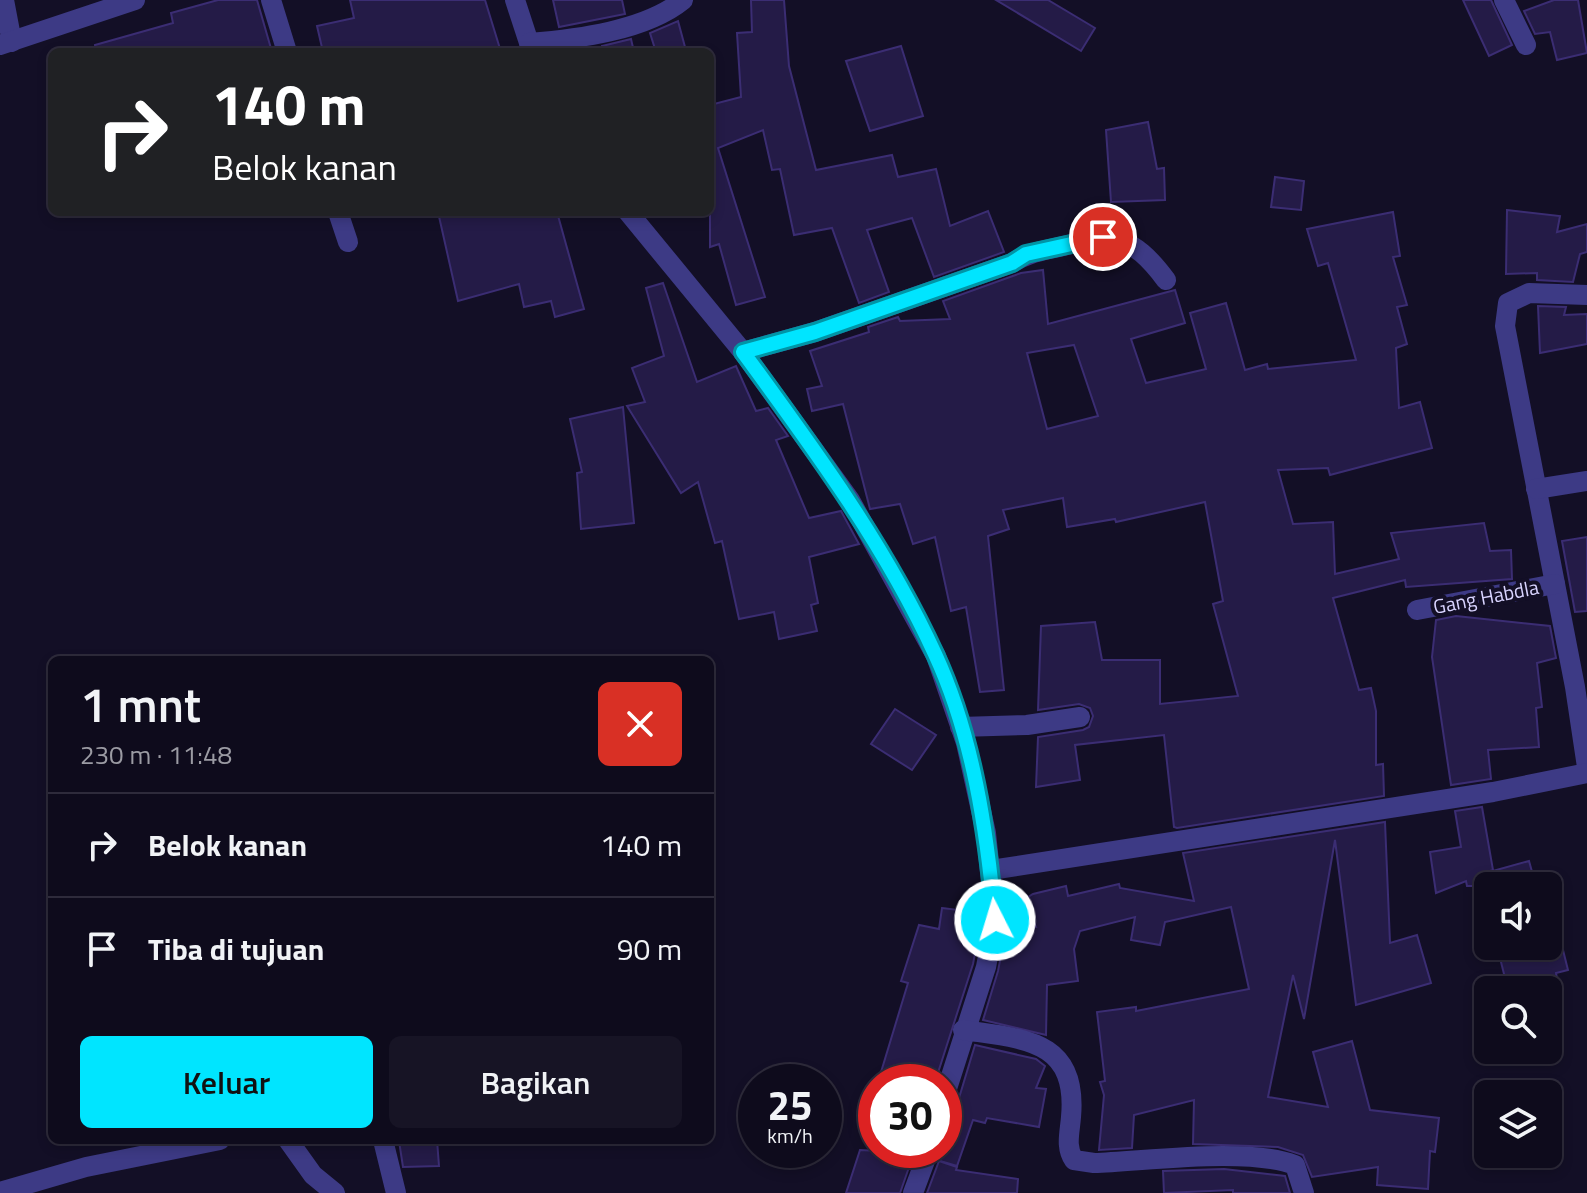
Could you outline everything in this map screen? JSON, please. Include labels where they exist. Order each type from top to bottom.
[{"type":"street","points":[[4,0],[6,44],[135,0]]},
{"type":"street","points":[[271,0],[286,48]]},
{"type":"street","points":[[515,0],[530,48],[585,38],[660,14],[683,0]]},
{"type":"street","points":[[1504,0],[1526,45]]},
{"type":"street","points":[[339,216],[348,242]]},
{"type":"street","points":[[631,216],[743,352],[850,500],[892,571],[936,656],[960,727],[986,833],[995,920],[986,967],[954,1064]]},
{"type":"street","points":[[743,352],[815,332],[1012,263],[1026,254],[1103,237],[1134,246],[1149,258],[1166,280]]},
{"type":"street","points":[[1587,295],[1529,293],[1508,303],[1505,326],[1587,767]]},
{"type":"street","points":[[1536,489],[1587,481]]},
{"type":"street","name":"Gang Habdla","points":[[1417,610],[1555,584]]},
{"type":"street","points":[[960,727],[1027,725],[1080,717]]},
{"type":"street","points":[[991,870],[1493,792],[1587,773]]},
{"type":"street","points":[[963,1030],[1030,1041],[1057,1057],[1066,1069],[1069,1085],[1072,1106],[1068,1145],[1074,1160],[1094,1163],[1217,1158],[1281,1160],[1295,1165],[1304,1193]]},
{"type":"street","points":[[0,1192],[86,1167],[200,1144]]},
{"type":"street","points":[[291,1144],[313,1175],[335,1193]]},
{"type":"street","points":[[384,1144],[396,1193]]},
{"type":"street","points":[[913,1193],[922,1168]]},
{"type":"building","points":[[218,0],[257,0],[271,48],[95,48],[95,45],[173,23],[171,13]]},
{"type":"building","points":[[350,0],[485,0],[500,48],[322,48],[317,26],[354,18]]},
{"type":"building","points":[[553,0],[622,0],[625,14],[559,27]]},
{"type":"building","points":[[751,0],[784,0],[789,66],[816,170],[892,155],[898,177],[936,169],[950,226],[988,211],[1004,252],[934,277],[912,218],[867,230],[889,292],[859,303],[832,228],[794,235],[780,169],[772,170],[763,130],[718,148],[765,297],[736,305],[719,244],[710,247],[710,216],[714,216],[714,104],[741,97],[737,33],[752,32]]},
{"type":"building","points":[[996,0],[1048,0],[1095,28],[1081,51]]},
{"type":"building","points":[[1463,0],[1491,0],[1512,45],[1489,56]]},
{"type":"building","points":[[1554,0],[1578,0],[1587,53],[1557,60],[1550,32],[1535,34],[1524,11]]},
{"type":"building","points":[[678,21],[685,47],[655,48],[650,33]]},
{"type":"building","points":[[631,39],[633,48],[602,48]]},
{"type":"building","points":[[901,46],[923,116],[870,131],[846,61]]},
{"type":"building","points":[[1148,122],[1157,169],[1164,168],[1165,200],[1111,202],[1106,130]]},
{"type":"building","points":[[1275,177],[1304,181],[1301,210],[1271,207]]},
{"type":"building","points":[[1507,210],[1560,216],[1557,232],[1587,224],[1587,252],[1580,254],[1573,282],[1537,280],[1537,273],[1506,274]]},
{"type":"building","points":[[1393,212],[1400,256],[1393,257],[1407,305],[1397,307],[1407,344],[1396,348],[1399,408],[1420,402],[1432,448],[1330,475],[1328,468],[1278,470],[1293,524],[1333,522],[1335,574],[1399,559],[1391,533],[1484,523],[1490,551],[1511,550],[1512,579],[1406,587],[1405,580],[1333,598],[1359,690],[1371,688],[1376,711],[1376,765],[1383,764],[1384,796],[1177,828],[1174,827],[1164,735],[1075,745],[1080,780],[1036,787],[1038,737],[1083,730],[1089,727],[1093,716],[1090,708],[1079,704],[1038,710],[1041,626],[1095,622],[1102,660],[1160,660],[1160,704],[1238,696],[1213,604],[1223,601],[1205,502],[1116,522],[1115,519],[1067,527],[1063,498],[1003,510],[1009,529],[988,536],[1004,690],[980,692],[966,607],[951,611],[935,537],[913,544],[900,504],[870,509],[843,404],[812,411],[807,389],[822,386],[810,351],[869,332],[868,327],[898,317],[900,321],[950,319],[943,301],[1021,273],[1043,270],[1048,324],[1175,290],[1185,323],[1131,339],[1146,383],[1206,369],[1190,313],[1226,303],[1245,370],[1267,364],[1268,369],[1356,360],[1328,263],[1318,266],[1307,229]],"holes":[[[1074,345],[1098,416],[1047,429],[1027,353]]]},
{"type":"building","points":[[439,216],[558,216],[584,309],[555,317],[551,301],[524,307],[519,284],[458,301]]},
{"type":"building","points":[[663,283],[697,382],[736,366],[756,411],[768,408],[788,436],[776,440],[809,518],[841,511],[859,544],[809,557],[818,603],[811,605],[817,631],[779,639],[774,612],[739,619],[722,541],[715,543],[698,482],[681,493],[627,406],[645,402],[632,368],[664,356],[646,288]]},
{"type":"building","points":[[1538,306],[1566,307],[1564,315],[1587,314],[1587,344],[1540,353]]},
{"type":"building","points":[[623,407],[634,523],[581,529],[577,473],[582,472],[570,419]]},
{"type":"building","points":[[1587,537],[1587,611],[1575,612],[1562,541]]},
{"type":"building","points":[[1456,616],[1550,626],[1556,658],[1537,663],[1542,707],[1536,708],[1539,747],[1488,750],[1491,779],[1451,785],[1432,657],[1436,620]]},
{"type":"building","points":[[895,709],[936,735],[912,770],[871,744]]},
{"type":"building","points":[[1482,807],[1493,870],[1474,872],[1474,886],[1467,886],[1466,881],[1436,893],[1430,852],[1461,847],[1455,811]]},
{"type":"building","points":[[1385,822],[1390,943],[1417,935],[1431,983],[1356,1005],[1335,840],[1304,1019],[1293,975],[1268,1097],[1328,1107],[1313,1052],[1352,1041],[1370,1110],[1439,1118],[1435,1152],[1430,1151],[1428,1189],[1377,1185],[1378,1167],[1312,1177],[1303,1155],[1278,1147],[1193,1144],[1194,1100],[1134,1115],[1132,1148],[1099,1150],[1104,1095],[1100,1082],[1105,1081],[1097,1012],[1136,1007],[1136,1011],[1249,989],[1231,907],[1165,922],[1160,945],[1131,940],[1135,917],[1080,931],[1074,949],[1078,981],[1047,985],[1046,1035],[983,1020],[998,971],[1007,925],[1036,927],[1025,899],[1033,894],[1066,886],[1068,896],[1119,884],[1120,888],[1194,901],[1183,853]]},
{"type":"building","points":[[1529,861],[1532,872],[1489,872]]},
{"type":"building","points":[[942,908],[975,912],[973,923],[981,923],[973,964],[941,1064],[883,1064],[908,983],[901,981],[919,925],[939,929]]},
{"type":"building","points":[[1562,946],[1568,970],[1556,973],[1557,976],[1504,976],[1500,960],[1562,960]]},
{"type":"building","points":[[975,1045],[1036,1059],[1045,1066],[1036,1088],[1046,1089],[1039,1127],[987,1118],[985,1123],[973,1120],[962,1152],[962,1088]]},
{"type":"building","points":[[399,1144],[437,1144],[439,1166],[403,1167]]},
{"type":"building","points":[[858,1156],[858,1168],[909,1168],[900,1193],[846,1193]]},
{"type":"building","points":[[936,1168],[957,1168],[1018,1179],[1017,1193],[927,1193]]},
{"type":"building","points":[[1224,1169],[1285,1176],[1290,1193],[1233,1193],[1233,1190],[1164,1193],[1163,1171]]},
{"type":"route","points":[[995,920],[986,833],[966,743],[936,656],[892,571],[850,500],[743,352],[815,332],[846,318],[1012,263],[1026,254],[1103,237]]}]
